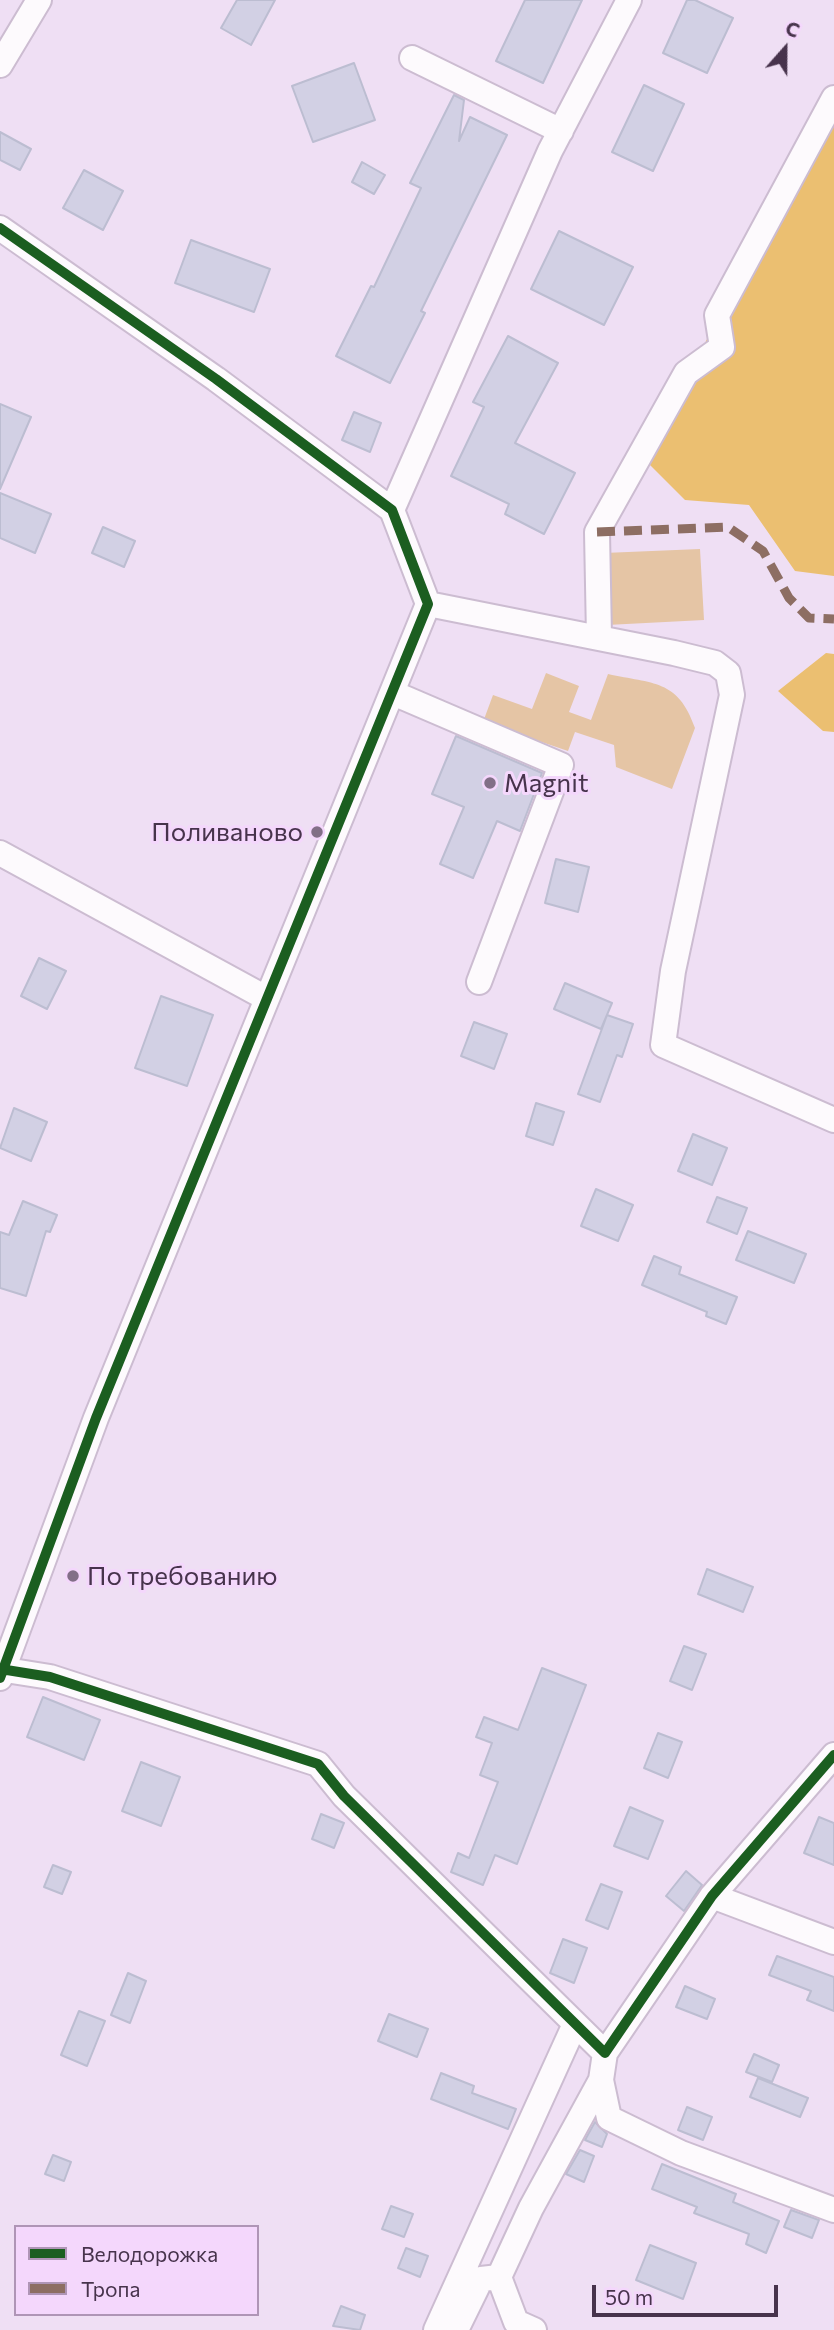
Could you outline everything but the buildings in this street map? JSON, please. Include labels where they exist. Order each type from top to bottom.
[{"type":"street","points":[[0,65],[39,0]]},
{"type":"street","points":[[392,510],[561,131],[629,0]]},
{"type":"street","points":[[412,58],[561,131]]},
{"type":"street","points":[[599,637],[597,532],[686,373],[722,347],[716,315],[834,98]]},
{"type":"street","points":[[0,228],[216,379],[392,510],[428,604],[101,1405],[1,1673],[50,1677],[318,1764],[344,1796],[605,2053]]},
{"type":"street","points":[[428,604],[599,637],[715,663],[728,673],[732,695],[673,971],[663,1045],[834,1120]]},
{"type":"street","points":[[393,693],[561,765],[480,982]]},
{"type":"street","points":[[0,853],[266,998]]},
{"type":"street","points":[[834,1755],[712,1896],[605,2053],[601,2080],[609,2118],[681,2153],[834,2210]]},
{"type":"street","points":[[712,1896],[834,1942]]},
{"type":"street","points":[[436,2330],[575,2024]]},
{"type":"street","points":[[534,2330],[516,2322],[499,2277],[531,2207],[601,2080]]},
{"type":"street","points":[[456,2330],[481,2279],[499,2277]]},
{"type":"shaded area","points":[[834,125],[834,576],[795,571],[749,505],[685,500],[647,462],[729,294]]},
{"type":"shaded area","points":[[700,549],[704,620],[607,625],[604,553]]},
{"type":"shaded area","points":[[826,653],[834,654],[834,732],[823,731],[778,691]]},
{"type":"shaded area","points":[[546,673],[579,686],[569,712],[591,720],[608,674],[662,686],[681,700],[695,728],[672,789],[616,767],[614,745],[575,732],[568,751],[483,722],[493,695],[532,709]]},
{"type":"marked path","points":[[597,532],[728,527],[763,551],[789,598],[809,618],[834,619]]},
{"type":"cycle path","points":[[0,228],[216,379],[392,510],[428,604],[96,1418],[0,1678]]},
{"type":"cycle path","points":[[0,1669],[50,1677],[318,1764],[344,1796],[605,2053],[712,1896],[834,1755]]},
{"type":"place","name":"Magnit","points":[[490,783]]},
{"type":"place","name":"Поливаново","points":[[317,832]]},
{"type":"place","name":"По требованию","points":[[73,1576]]}]
